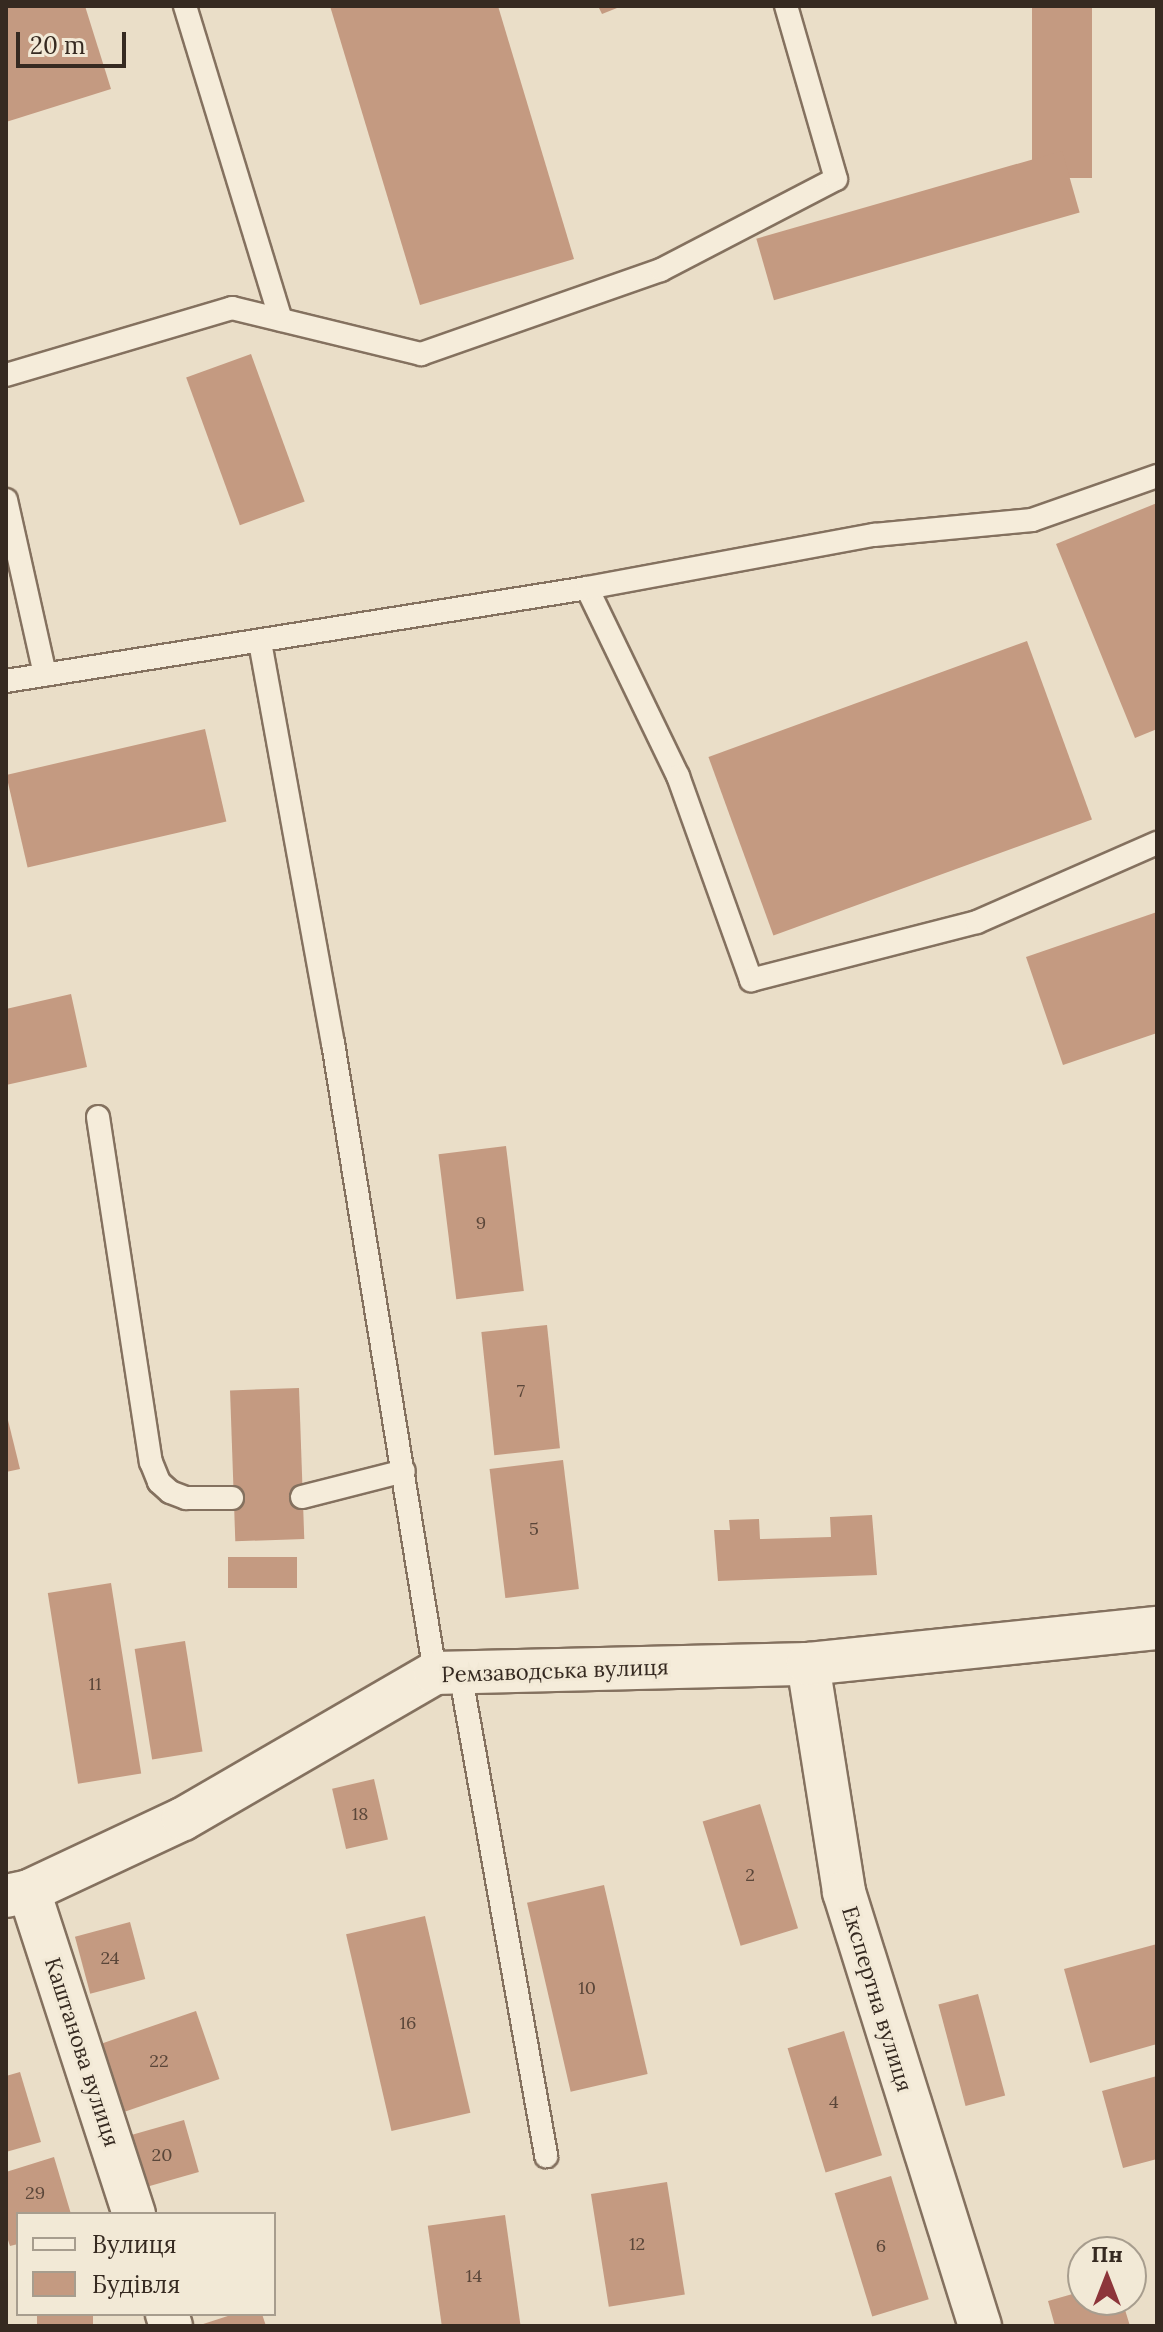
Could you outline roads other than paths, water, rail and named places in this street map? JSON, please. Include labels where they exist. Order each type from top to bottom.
[{"type":"street","name":"Ремзаводська вулиця","points":[[18,1893],[183,1819],[448,1672],[808,1664],[1157,1628]]},
{"type":"street","name":"Експертна вулиця","points":[[808,1664],[844,1892],[980,2326]]},
{"type":"street","name":"Каштанова вулиця","points":[[18,1893],[133,2212]]},
{"type":"lane","points":[[185,6],[281,320]]},
{"type":"lane","points":[[6,375],[232,308],[421,354],[661,270],[836,179],[786,6]]},
{"type":"lane","points":[[6,681],[587,588],[874,535],[1032,520],[1157,476]]},
{"type":"lane","points":[[6,500],[45,675]]},
{"type":"lane","points":[[587,588],[678,776],[751,980],[977,922],[1157,843]]},
{"type":"lane","points":[[260,642],[333,1043],[404,1471],[546,2156]]},
{"type":"lane","points":[[98,1117],[151,1462],[159,1482],[170,1492],[186,1498],[232,1498]]},
{"type":"lane","points":[[302,1497],[404,1471]]}]
